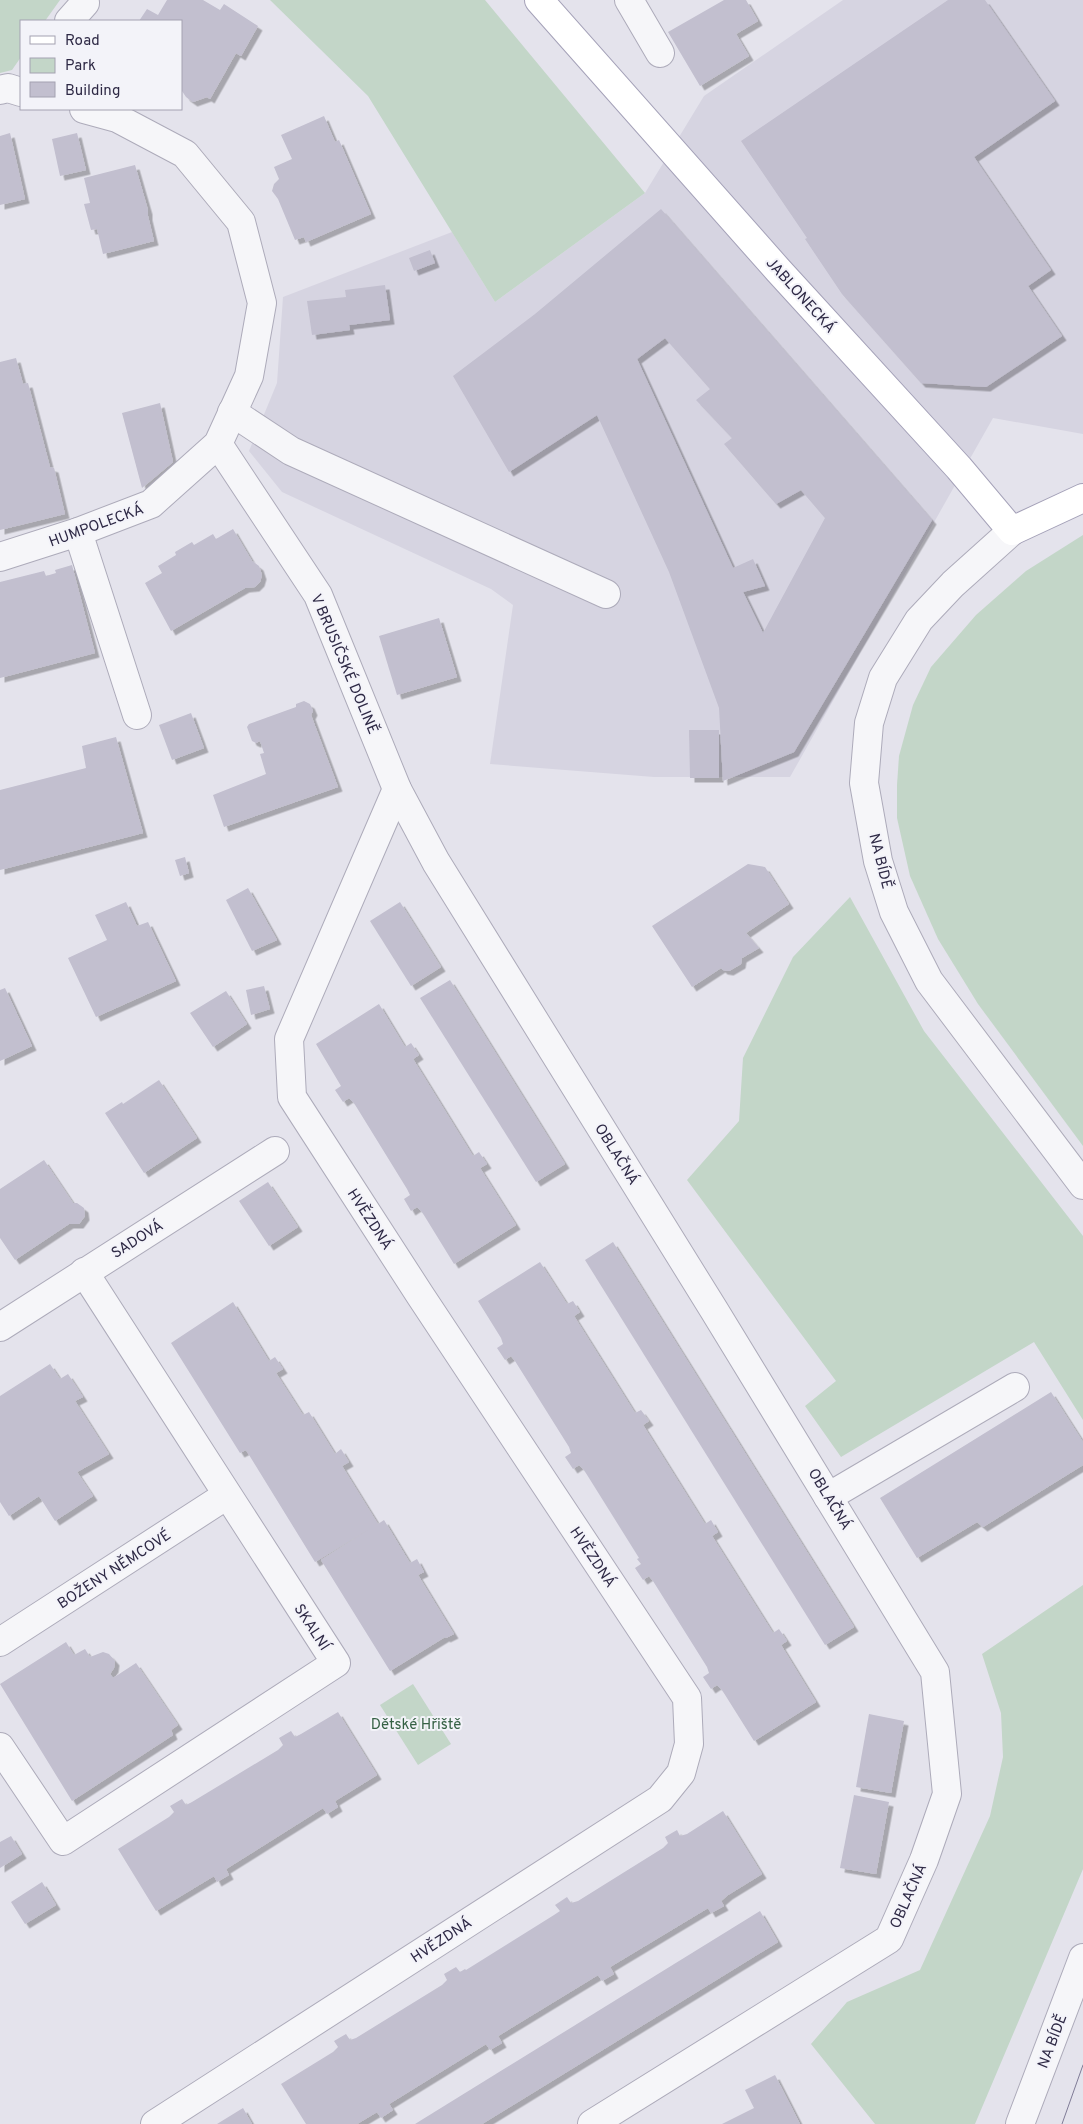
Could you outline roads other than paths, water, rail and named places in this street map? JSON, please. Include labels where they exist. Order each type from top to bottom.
[{"type":"main road","name":"JABLONECKÁ","points":[[539,0],[778,270],[959,468],[1012,531]]},
{"type":"main road","points":[[1012,531],[1083,498]]},
{"type":"street","points":[[629,0],[660,53]]},
{"type":"street","name":"HUMPOLECKÁ","points":[[0,557],[78,532],[151,504],[218,444],[249,376],[262,303],[241,222],[186,154],[117,118],[88,110]]},
{"type":"street","points":[[232,412],[291,451],[606,594]]},
{"type":"street","name":"V BRUSIČSKÉ DOLINĚ","points":[[218,444],[318,595],[397,788]]},
{"type":"street","name":"NA BÍDĚ","points":[[1012,531],[953,584],[919,620],[883,678],[869,723],[864,783],[878,861],[894,912],[929,981],[1083,1184]]},
{"type":"street","points":[[78,532],[137,715]]},
{"type":"street","name":"OBLAČNÁ","points":[[397,788],[436,862],[487,947],[714,1310],[935,1672],[947,1794],[924,1860],[889,1939],[592,2124]]},
{"type":"street","name":"HVĚZDNÁ","points":[[155,2124],[660,1799],[681,1773],[690,1744],[687,1698],[442,1328],[292,1097],[288,1039],[397,788]]},
{"type":"street","name":"SADOVÁ","points":[[0,1327],[275,1151]]},
{"type":"street","name":"SKALNÍ","points":[[0,1747],[63,1841],[336,1663],[84,1272]]},
{"type":"street","points":[[828,1497],[1015,1387]]},
{"type":"street","name":"BOŽENY NĚMCOVÉ","points":[[0,1642],[227,1495]]},
{"type":"street","name":"NA BÍDĚ","points":[[1020,2124],[1083,1958]]},
{"type":"tram line","points":[[1062,2124],[1083,2065]]},
{"type":"park label","name":"Dětské Hřiště","points":[[416,1724]]}]
